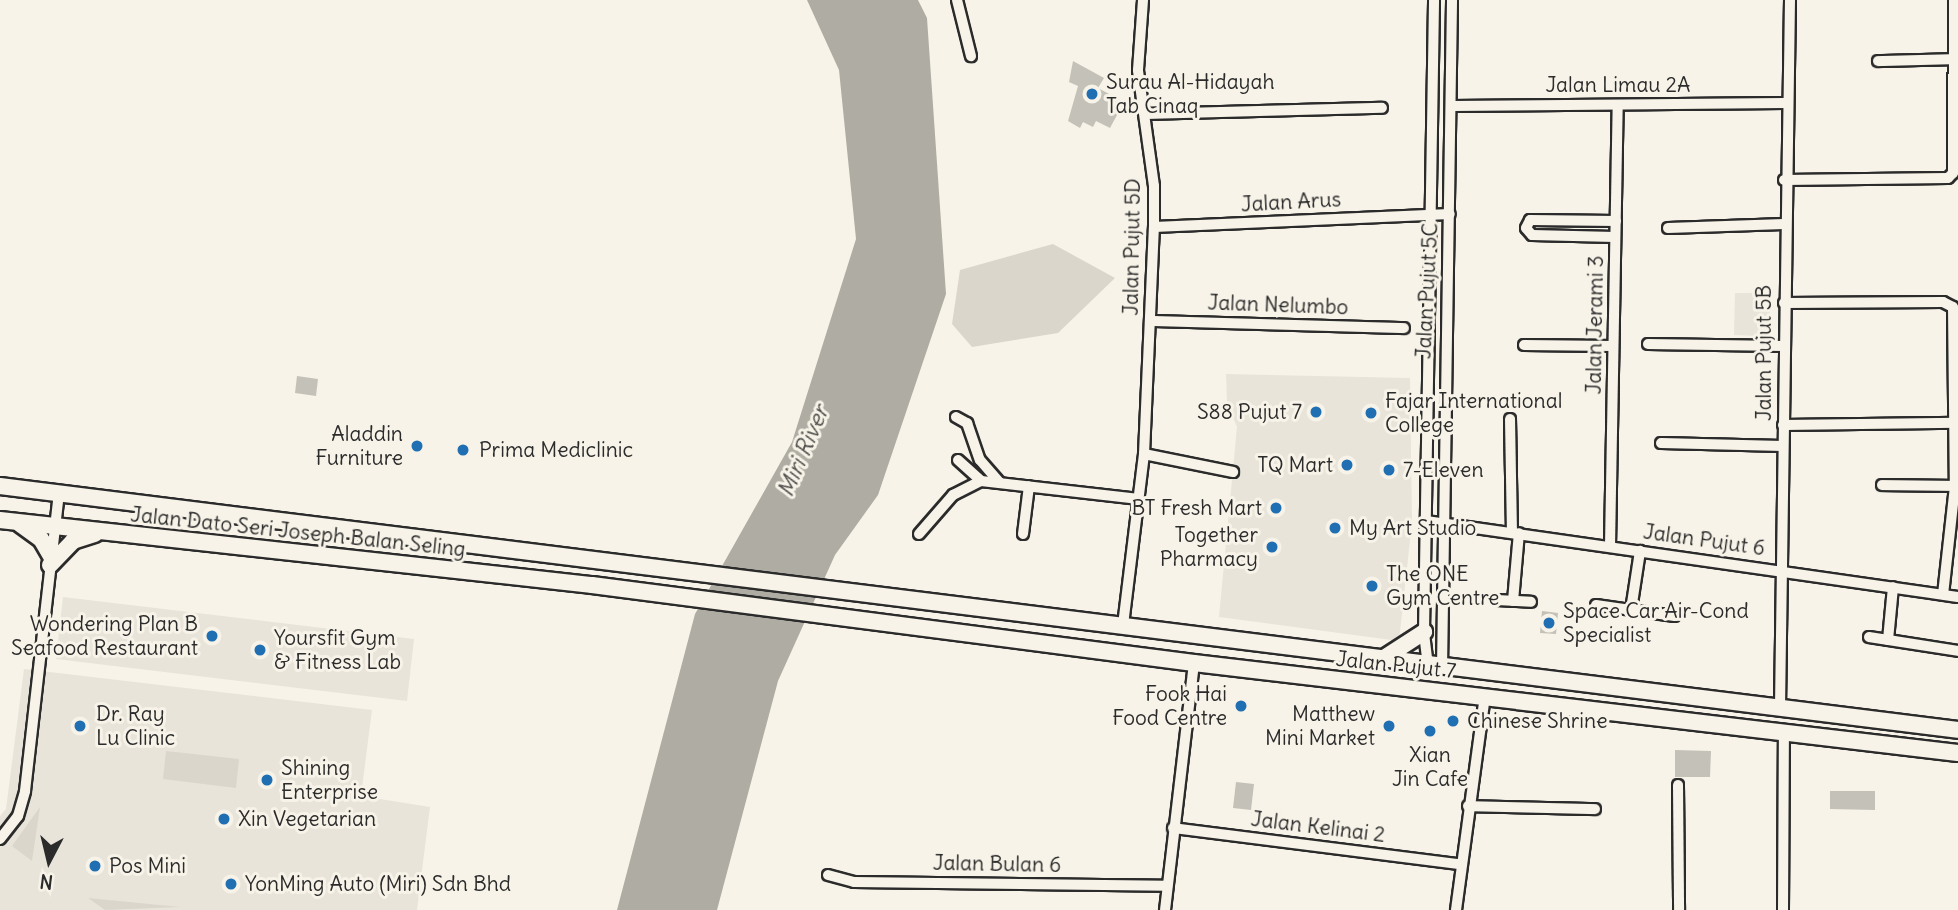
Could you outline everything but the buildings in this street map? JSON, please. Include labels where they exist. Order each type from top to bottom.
[{"type":"main road","name":"Jalan Dato Seri Joseph Balan Seling","points":[[0,486],[844,587]]},
{"type":"main road","name":"Jalan Dato Seri Joseph Balan Seling","points":[[7,520],[593,584],[830,614]]},
{"type":"main road","points":[[7,520],[36,533],[51,561],[73,541],[108,532]]},
{"type":"main road","name":"Jalan Pujut 7","points":[[844,587],[1435,667],[1958,730]]},
{"type":"main road","name":"Jalan Pujut 7","points":[[830,614],[1195,663],[1958,753]]},
{"type":"main road","points":[[1382,659],[1424,632]]},
{"type":"main road","points":[[1435,667],[1444,685],[1544,696],[1574,706]]},
{"type":"street","points":[[957,0],[971,56]]},
{"type":"street","name":"Jalan Pujut 5D","points":[[1123,625],[1144,454],[1154,227],[1145,114],[1138,70],[1143,0]]},
{"type":"street","name":"Jalan Pujut 5C","points":[[1434,0],[1424,632],[1435,667]]},
{"type":"street","name":"Jalan Pujut 5C","points":[[1435,667],[1444,522],[1442,385],[1453,106],[1451,0]]},
{"type":"street","name":"Jalan Pujut 5B","points":[[1780,707],[1783,572],[1784,103],[1790,0]]},
{"type":"street","points":[[1784,180],[1948,178],[1955,167],[1954,0]]},
{"type":"street","points":[[1878,61],[1954,59]]},
{"type":"street","name":"Jalan Limau 2A","points":[[1453,106],[1784,103]]},
{"type":"street","name":"Jalan Jerami 3","points":[[1610,546],[1618,105]]},
{"type":"street","points":[[1145,114],[1382,108]]},
{"type":"street","name":"Jalan Arus","points":[[1154,227],[1450,214]]},
{"type":"street","points":[[1615,237],[1532,234],[1526,228],[1530,220],[1616,220]]},
{"type":"street","points":[[1668,228],[1784,224]]},
{"type":"street","points":[[1784,303],[1943,302],[1953,307],[1957,319],[1958,423],[1955,486],[1942,594]]},
{"type":"street","name":"Jalan Nelumbo","points":[[1150,320],[1404,328]]},
{"type":"street","points":[[1524,345],[1613,346]]},
{"type":"street","points":[[1648,345],[1783,346]]},
{"type":"street","points":[[1427,385],[1442,385]]},
{"type":"street","points":[[956,416],[967,423],[980,460],[1000,483]]},
{"type":"street","points":[[1510,419],[1516,533],[1513,601]]},
{"type":"street","points":[[1783,425],[1958,423]]},
{"type":"street","points":[[1661,443],[1783,446]]},
{"type":"street","points":[[1144,454],[1234,472]]},
{"type":"street","points":[[958,460],[981,481]]},
{"type":"street","points":[[919,534],[953,495],[981,481],[1139,499]]},
{"type":"street","points":[[1882,485],[1955,486]]},
{"type":"street","points":[[1023,534],[1029,486]]},
{"type":"street","points":[[0,839],[23,804],[59,492]]},
{"type":"street","name":"Jalan Pujut 6","points":[[1426,521],[1958,597]]},
{"type":"street","points":[[1631,610],[1640,551]]},
{"type":"street","points":[[1425,570],[1441,569]]},
{"type":"street","points":[[1888,640],[1894,587]]},
{"type":"street","points":[[1497,600],[1531,602]]},
{"type":"street","points":[[1596,605],[1675,616]]},
{"type":"street","points":[[1868,637],[1958,651]]},
{"type":"street","points":[[1165,910],[1195,663]]},
{"type":"street","points":[[1456,910],[1458,864],[1485,696]]},
{"type":"street","points":[[1783,910],[1784,732]]},
{"type":"street","points":[[1678,785],[1679,910]]},
{"type":"street","points":[[1468,806],[1595,809]]},
{"type":"street","name":"Jalan Kelinai 2","points":[[1173,828],[1458,864]]},
{"type":"street","name":"Jalan Bulan 6","points":[[828,874],[854,882],[1166,886]]},
{"type":"shaded area","points":[[1053,244],[1115,278],[1058,333],[972,347],[952,324],[960,270]]},
{"type":"shaded area","points":[[1735,293],[1769,293],[1770,320],[1761,336],[1734,335]]},
{"type":"shaded area","points":[[1226,374],[1410,378],[1412,522],[1399,641],[1219,617],[1237,427],[1227,403]]},
{"type":"shaded area","points":[[63,597],[414,639],[407,701],[56,659]]},
{"type":"shaded area","points":[[24,669],[372,710],[361,796],[430,807],[417,910],[0,910],[0,816],[6,809]]},
{"type":"shaded area","points":[[166,751],[239,759],[236,788],[163,779]]},
{"type":"shaded area","points":[[40,807],[32,861],[12,846]]},
{"type":"shaded area","points":[[88,898],[180,907],[105,910]]},
{"type":"water","name":"Miri River","points":[[807,0],[918,0],[927,18],[946,294],[878,495],[835,555],[778,681],[717,910],[617,910],[695,614],[792,442],[856,239],[839,70]]},
{"type":"place","name":"Surau Al-Hidayah Tab Cinaq","points":[[1092,94]]},
{"type":"place","name":"S88 Pujut 7","points":[[1316,412]]},
{"type":"place","name":"Fajar International College","points":[[1371,413]]},
{"type":"place","name":"Aladdin Furniture","points":[[417,446]]},
{"type":"place","name":"Prima Mediclinic","points":[[463,450]]},
{"type":"place","name":"TQ Mart","points":[[1347,465]]},
{"type":"place","name":"7-Eleven","points":[[1389,470]]},
{"type":"place","name":"BT Fresh Mart","points":[[1276,508]]},
{"type":"place","name":"My Art Studio","points":[[1335,528]]},
{"type":"place","name":"Together Pharmacy","points":[[1272,547]]},
{"type":"place","name":"The ONE Gym Centre","points":[[1372,586]]},
{"type":"place","name":"Space Car Air-Cond Specialist","points":[[1549,623]]},
{"type":"place","name":"Wondering Plan B Seafood Restaurant","points":[[212,636]]},
{"type":"place","name":"Yoursfit Gym & Fitness Lab","points":[[260,650]]},
{"type":"place","name":"Fook Hai Food Centre","points":[[1241,706]]},
{"type":"place","name":"Chinese Shrine","points":[[1453,721]]},
{"type":"place","name":"Dr. Ray Lu Clinic","points":[[80,726]]},
{"type":"place","name":"Matthew Mini Market","points":[[1389,726]]},
{"type":"place","name":"Xian Jin Cafe","points":[[1430,731]]},
{"type":"place","name":"Shining Enterprise","points":[[267,780]]},
{"type":"place","name":"Xin Vegetarian","points":[[224,819]]},
{"type":"place","name":"Pos Mini","points":[[95,866]]},
{"type":"place","name":"YonMing Auto (Miri) Sdn Bhd","points":[[231,884]]}]
